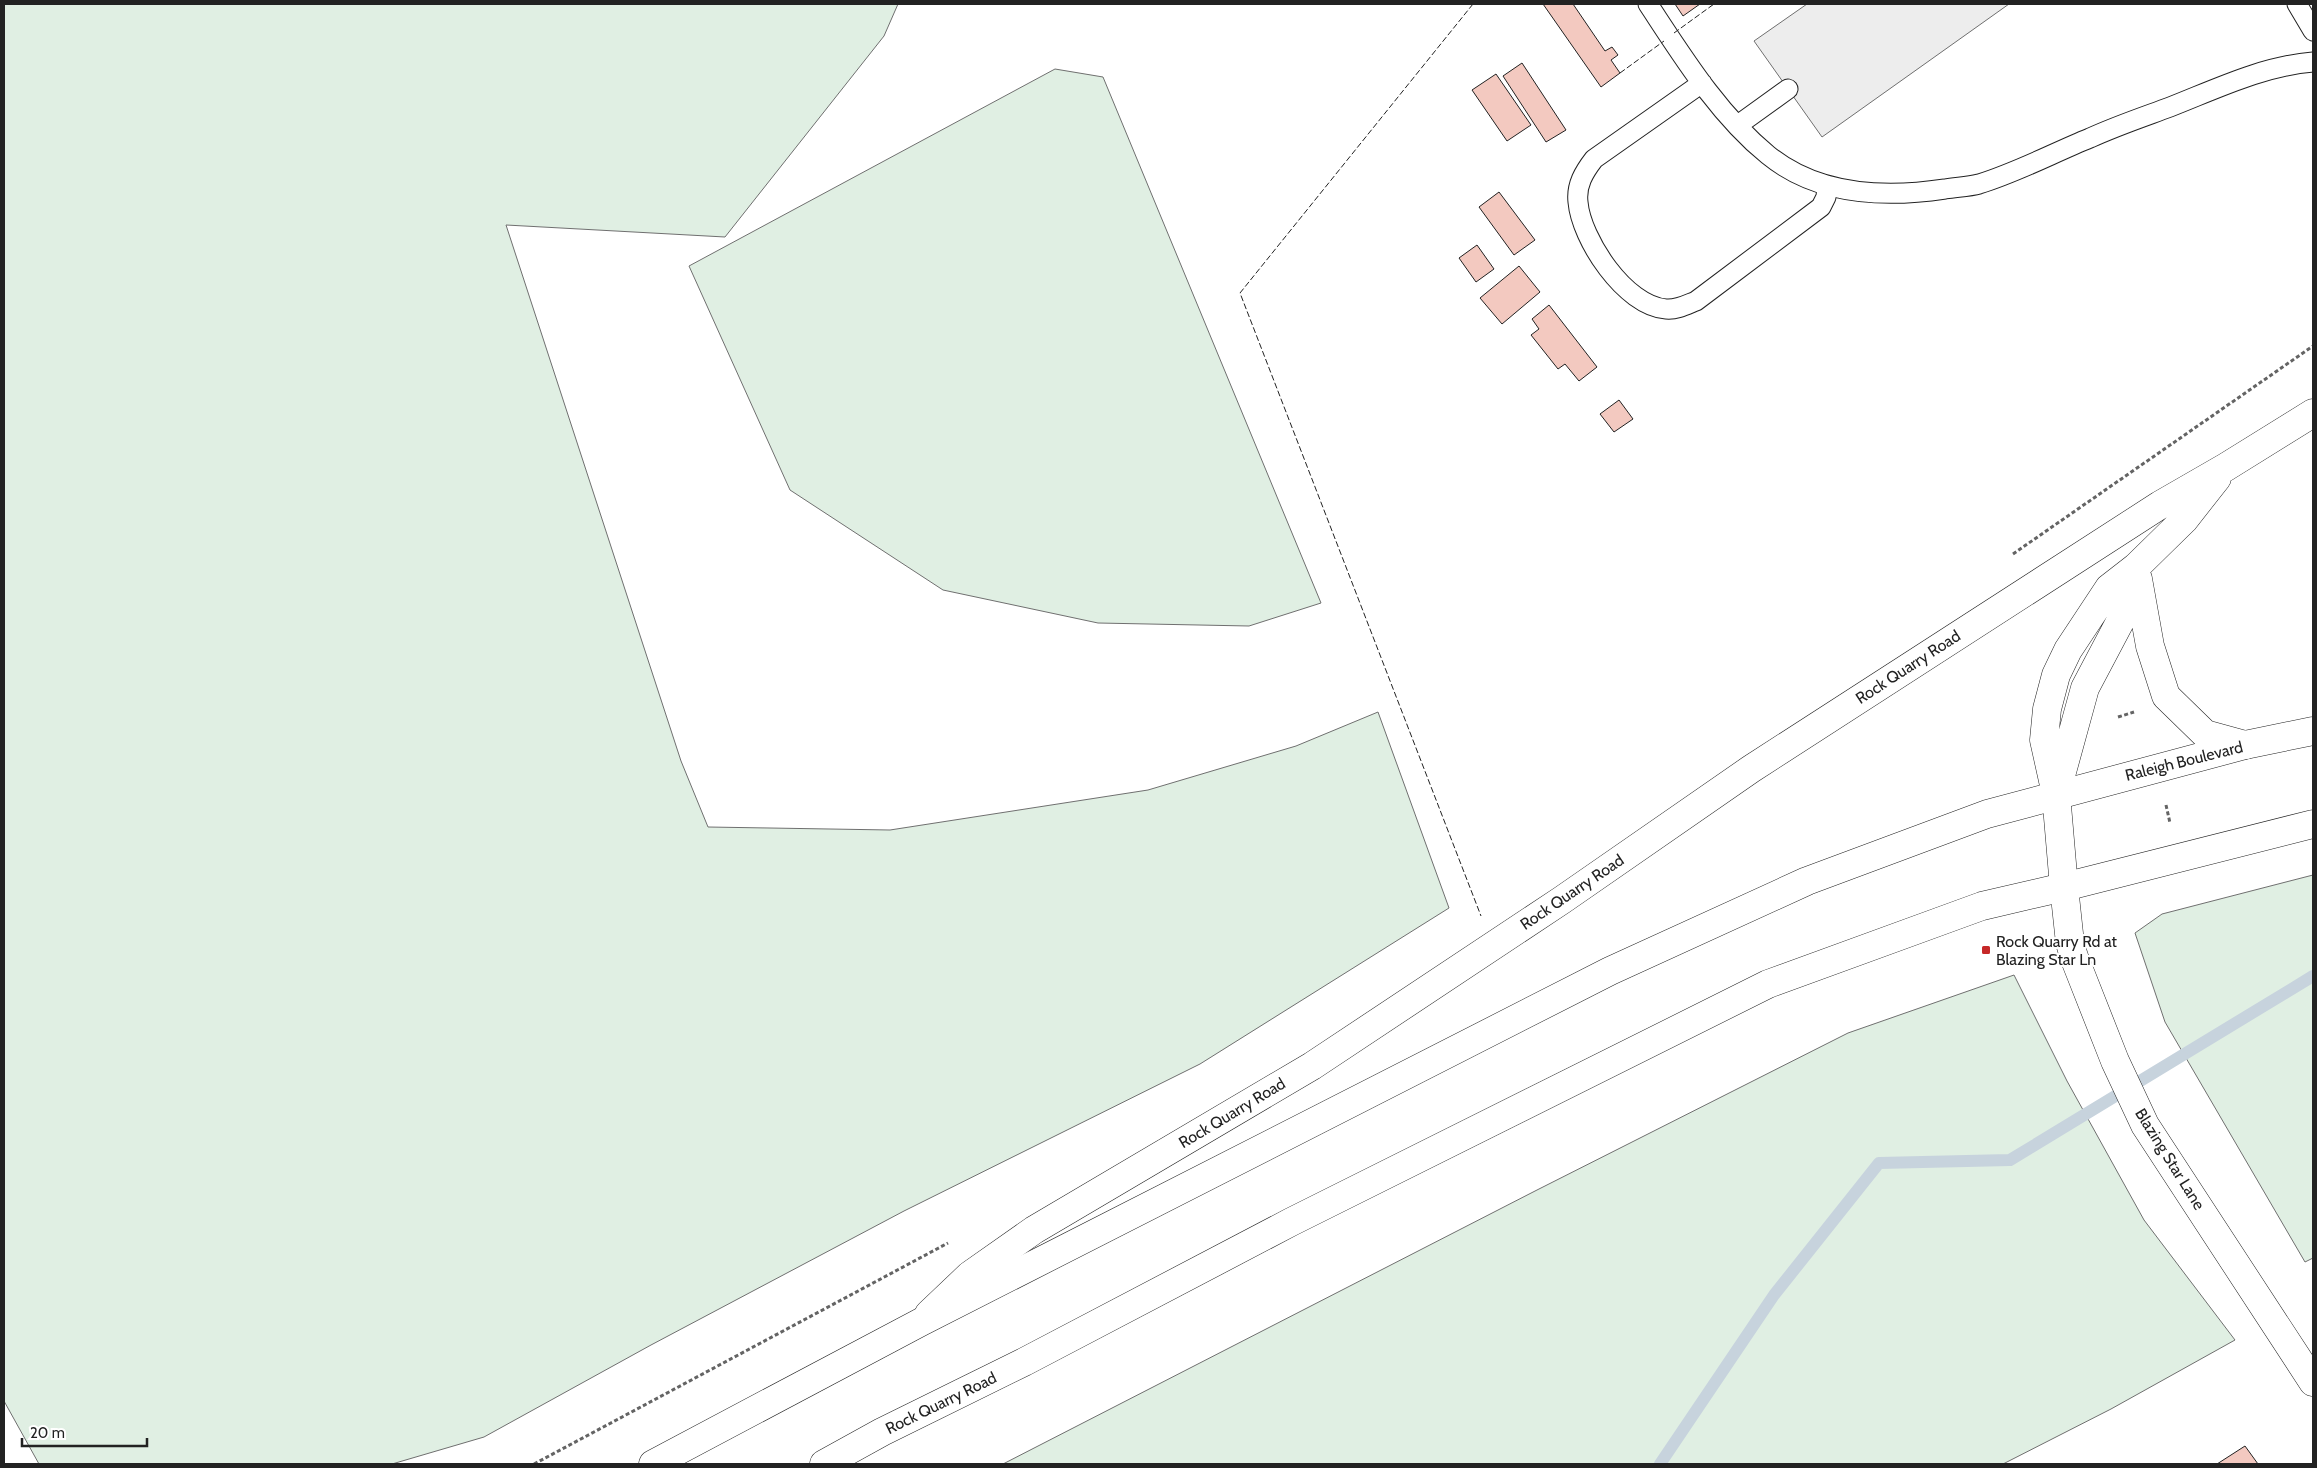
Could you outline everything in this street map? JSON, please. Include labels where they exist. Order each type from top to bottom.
[{"type":"main road","name":"Rock Quarry Road","points":[[921,1322],[970,1275],[1034,1230],[1312,1066],[1562,900],[1751,769],[2160,505],[2313,413]]},
{"type":"main road","name":"Rock Quarry Road","points":[[2136,567],[2184,520],[2226,467]]},
{"type":"main road","points":[[2136,567],[2150,646],[2166,696],[2205,734],[2245,745]]},
{"type":"main road","points":[[2136,567],[2132,599],[2085,688],[2056,794],[2064,887],[2313,824]]},
{"type":"main road","name":"Raleigh Boulevard","points":[[2056,794],[2245,745],[2313,731]]},
{"type":"main road","name":"Rock Quarry Road","points":[[653,1464],[921,1322],[1619,967],[1807,881],[1987,814],[2056,794]]},
{"type":"main road","name":"Rock Quarry Road","points":[[824,1464],[882,1432],[1024,1362],[1299,1217],[1768,984],[1982,906],[2064,887]]},
{"type":"main road","name":"Blazing Star Lane","points":[[2064,887],[2070,943],[2074,958],[2115,1061],[2145,1125],[2313,1382]]},
{"type":"lane","points":[[1648,4],[1702,83],[1768,156],[1811,181],[1866,193],[1924,192],[1977,184],[2023,168],[2091,137],[2238,80],[2278,68],[2313,62]]},
{"type":"lane","points":[[2297,4],[2313,31]]},
{"type":"lane","points":[[1702,83],[1594,160],[1581,176],[1578,201],[1586,231],[1601,259],[1618,282],[1638,298],[1665,309],[1680,308],[1696,301],[1822,207],[1826,197],[1827,185]]},
{"type":"lane","points":[[1738,125],[1788,89]]},
{"type":"path","points":[[2008,557],[2313,346]]},
{"type":"path","points":[[2166,805],[2170,818],[2170,831]]},
{"type":"path","points":[[534,1464],[952,1241]]},
{"type":"green space","points":[[4,4],[898,4],[884,36],[725,237],[506,225],[681,761],[708,827],[890,830],[1148,790],[1296,746],[1378,712],[1449,908],[1200,1064],[904,1211],[651,1345],[484,1437],[392,1464],[39,1464],[4,1401]]},
{"type":"green space","points":[[1055,69],[1103,77],[1321,603],[1249,626],[1098,623],[943,590],[790,490],[689,266]]},
{"type":"green space","points":[[2313,875],[2313,1258],[2305,1262],[2165,1022],[2135,933],[2162,914]]},
{"type":"green space","points":[[2014,975],[2067,1081],[2144,1220],[2235,1340],[2111,1409],[2003,1464],[1003,1464],[1848,1033]]},
{"type":"shaded area","points":[[1807,4],[2009,4],[1822,137],[1754,41]]},
{"type":"building","points":[[1543,4],[1573,4],[1605,51],[1612,47],[1618,55],[1611,60],[1620,73],[1601,87]]},
{"type":"building","points":[[1675,4],[1700,4],[1683,16]]},
{"type":"building","points":[[1522,63],[1566,130],[1546,142],[1503,76]]},
{"type":"building","points":[[1496,74],[1531,125],[1507,141],[1472,90]]},
{"type":"building","points":[[1499,192],[1535,240],[1514,255],[1479,207]]},
{"type":"building","points":[[1477,245],[1494,269],[1476,282],[1459,258]]},
{"type":"building","points":[[1519,266],[1540,292],[1502,324],[1480,298]]},
{"type":"building","points":[[1549,305],[1597,367],[1579,381],[1565,364],[1558,369],[1531,335],[1539,329],[1532,319]]},
{"type":"building","points":[[1619,400],[1633,419],[1614,432],[1600,414]]},
{"type":"building","points":[[2245,1446],[2258,1464],[2217,1464]]},
{"type":"waterway","points":[[1660,1464],[1774,1295],[1879,1163],[2010,1160],[2313,976]]},
{"type":"fence","points":[[1473,4],[1240,293],[1481,916]]},
{"type":"fence","points":[[1674,33],[1714,4]]},
{"type":"fence","points":[[1620,73],[1664,41]]},
{"type":"place","name":"Rock Quarry Rd at Blazing Star Ln","points":[[1986,950]]}]
